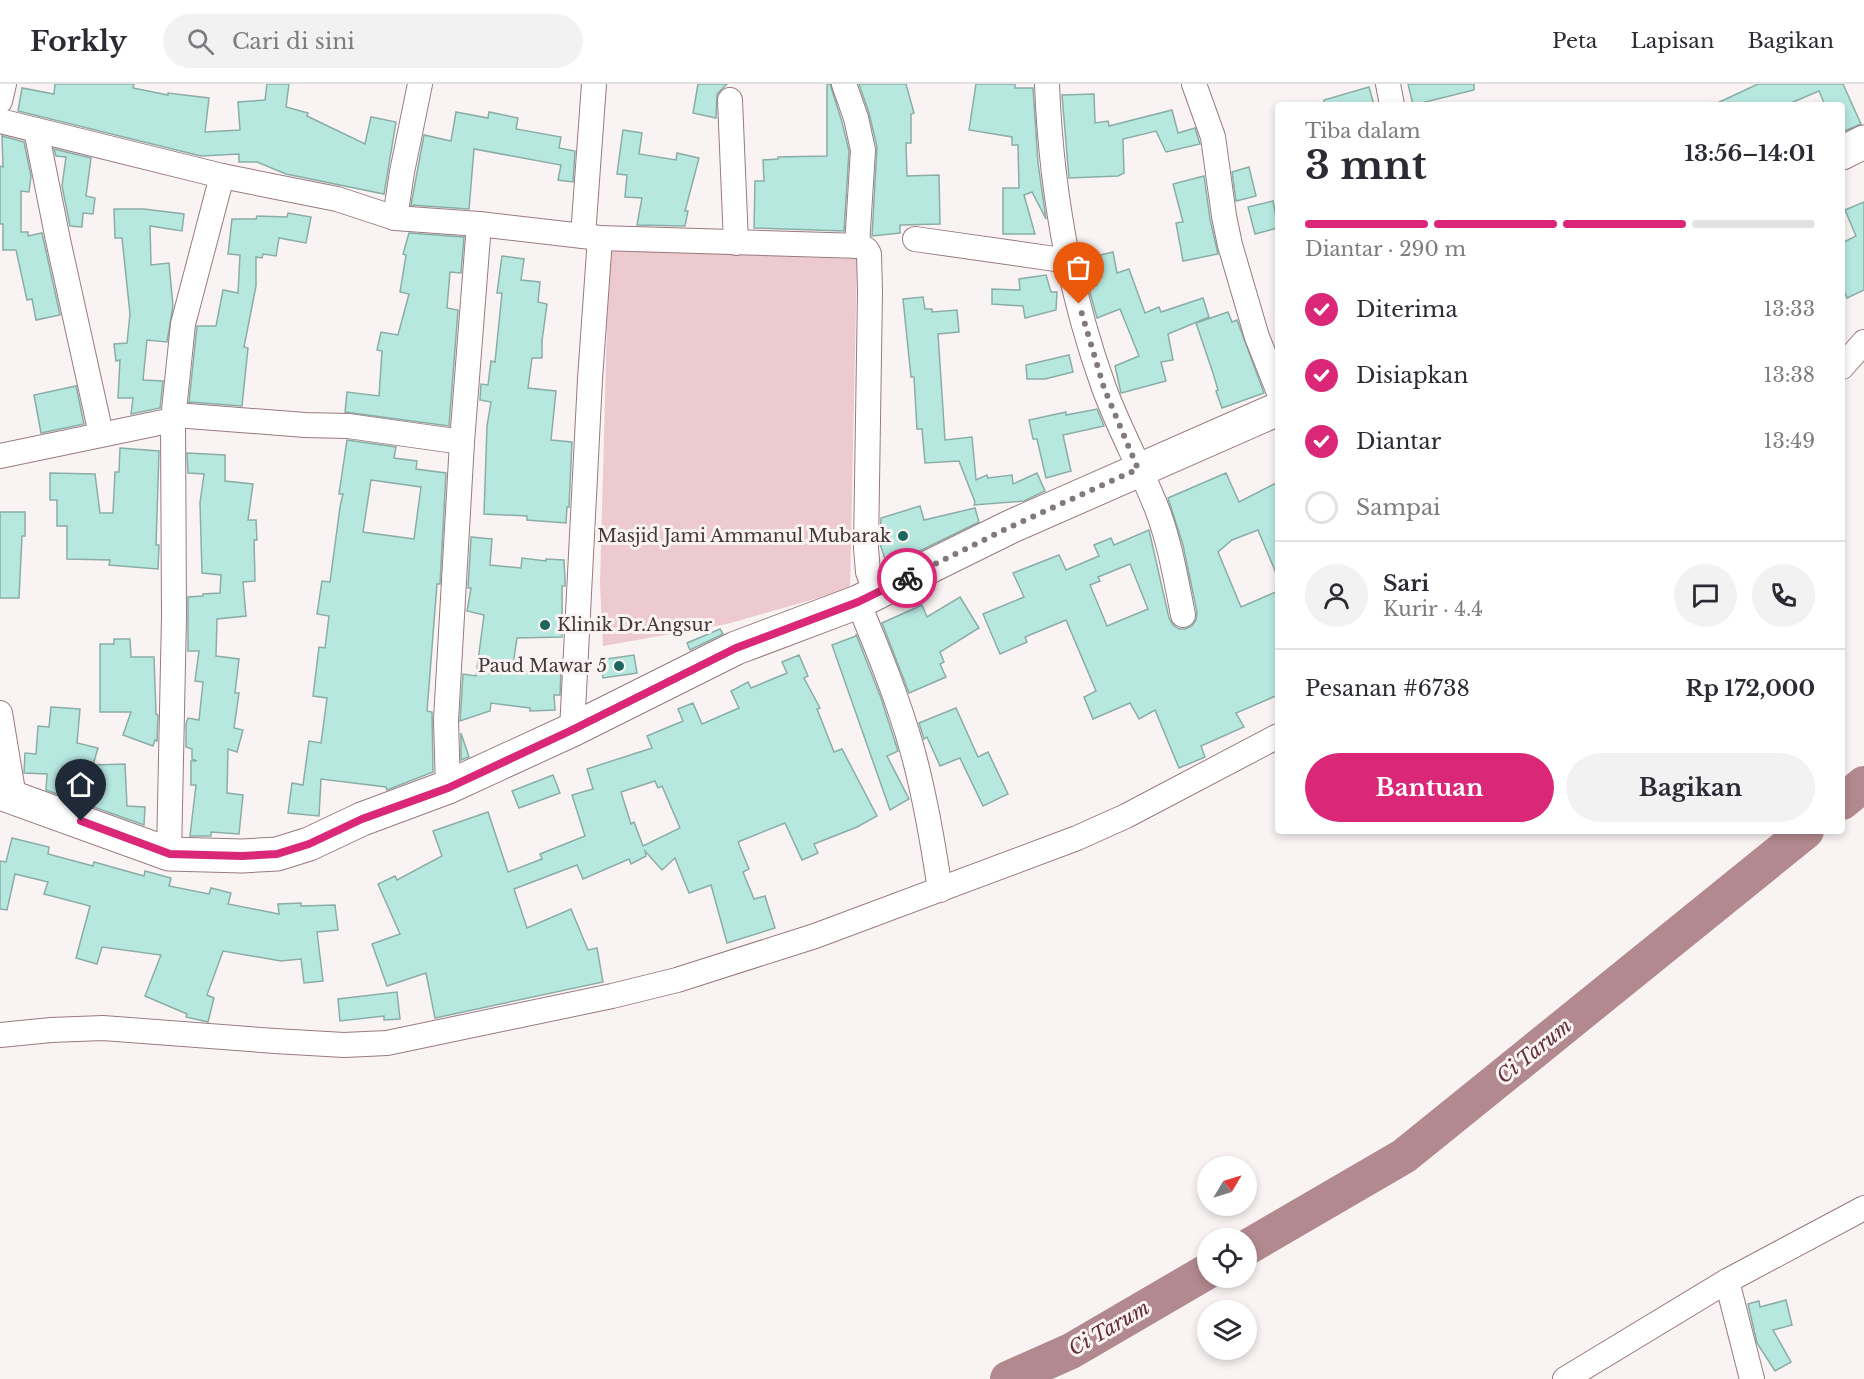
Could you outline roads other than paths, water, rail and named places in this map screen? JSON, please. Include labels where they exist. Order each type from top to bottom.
[{"type":"main road","points":[[1845,152],[1864,142]]},
{"type":"main road","points":[[7,795],[170,854],[242,856],[277,854],[309,844],[362,819],[448,788],[572,730],[736,648],[867,598],[1010,527],[1275,410]]},
{"type":"street","points":[[0,101],[4,84]]},
{"type":"street","points":[[395,218],[420,84]]},
{"type":"street","points":[[572,730],[590,379],[594,84]]},
{"type":"street","points":[[844,84],[856,118],[862,150],[857,246]]},
{"type":"street","points":[[1047,84],[1053,164],[1069,261],[1085,327],[1104,388],[1157,509],[1167,540],[1183,615]]},
{"type":"street","points":[[1194,84],[1213,136],[1230,245],[1257,337],[1275,382]]},
{"type":"street","points":[[1388,84],[1391,102]]},
{"type":"street","points":[[730,100],[736,243]]},
{"type":"street","points":[[0,121],[222,176],[337,199],[395,218],[479,224],[592,237],[865,248],[869,254],[870,342],[867,598],[884,663],[912,749],[931,832],[940,890]]},
{"type":"street","points":[[36,130],[101,434]]},
{"type":"street","points":[[170,854],[174,616],[174,417],[183,324],[222,176]]},
{"type":"street","points":[[448,788],[446,720],[462,442],[479,224]]},
{"type":"street","points":[[915,238],[1069,261]]},
{"type":"street","points":[[1845,364],[1864,342]]},
{"type":"street","points":[[0,456],[174,417],[348,426],[462,442]]},
{"type":"street","points":[[0,713],[7,795]]},
{"type":"street","points":[[0,1035],[103,1028],[344,1045],[387,1043],[612,996],[677,980],[815,936],[1077,838],[1126,816],[1275,738]]},
{"type":"street","points":[[1565,1379],[1727,1281],[1864,1208]]},
{"type":"street","points":[[1727,1281],[1752,1379]]},
{"type":"waterway","name":"Ci Tarum","points":[[1845,800],[1864,784]]},
{"type":"waterway","name":"Ci Tarum","points":[[1257,1242],[1404,1156],[1802,834]]},
{"type":"waterway","name":"Ci Tarum","points":[[1008,1379],[1071,1351],[1197,1277]]},
{"type":"place","name":"Masjid Jami Ammanul Mubarak","points":[[903,536]]},
{"type":"place","name":"Klinik Dr.Angsur","points":[[545,625]]},
{"type":"place","name":"Paud Mawar 5","points":[[619,666]]}]
